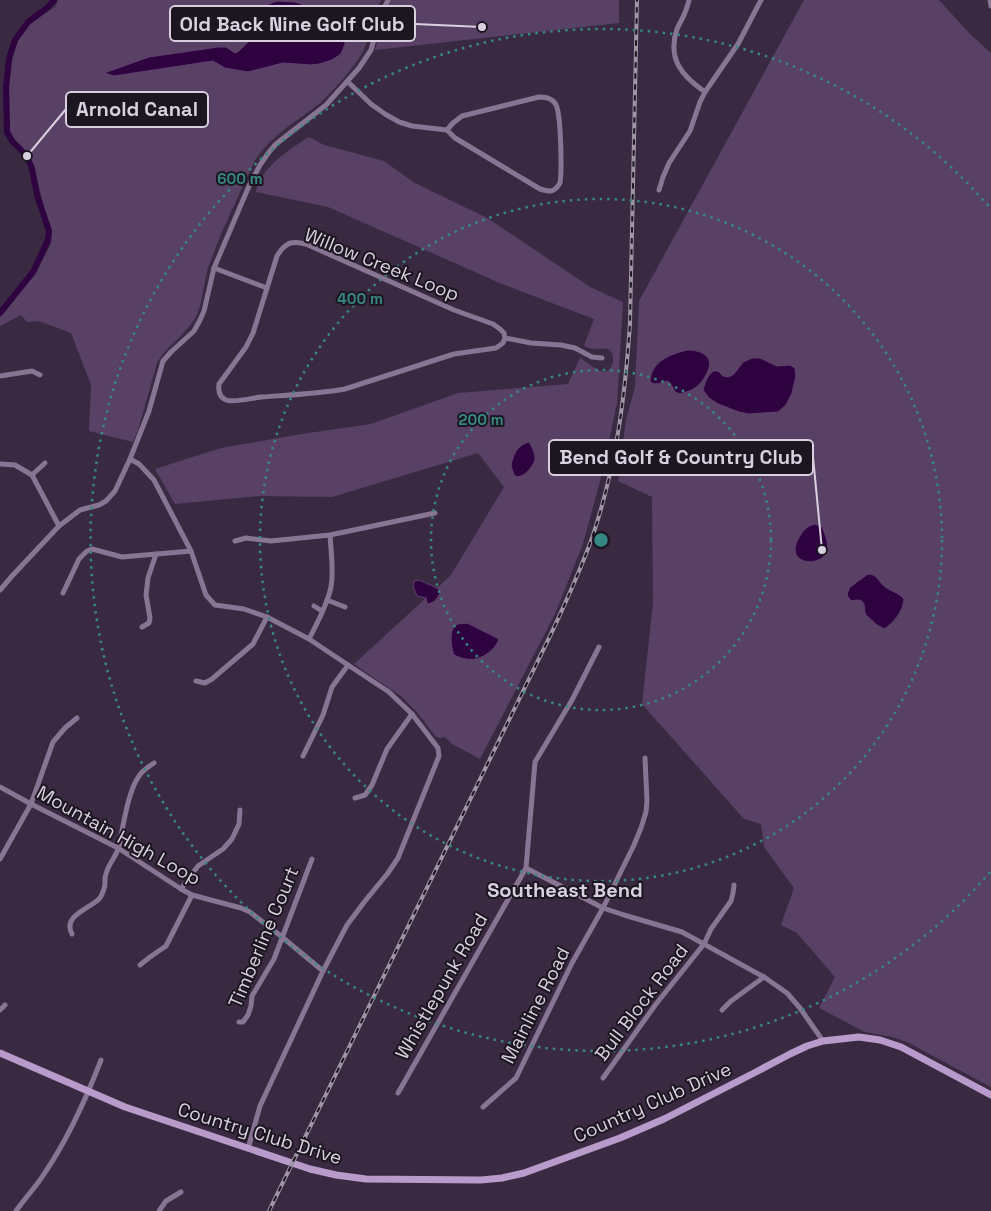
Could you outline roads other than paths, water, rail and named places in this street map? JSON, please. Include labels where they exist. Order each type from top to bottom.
[{"type":"street","points":[[0,590],[59,526],[80,510],[106,500],[115,491],[149,411],[164,361],[194,330],[200,320],[204,311],[214,268],[260,165],[276,144],[326,105],[360,68],[371,50],[381,14],[388,0]]},
{"type":"street","points":[[689,0],[674,39],[674,51],[683,74],[705,92]]},
{"type":"street","points":[[659,190],[670,163],[690,131],[705,92],[738,44],[760,0]]},
{"type":"street","points":[[990,0],[991,6]]},
{"type":"street","points":[[348,82],[371,104],[399,122],[412,126],[448,130],[456,138],[540,189],[552,191],[560,183],[558,109],[553,100],[549,98],[539,97],[462,116],[452,123],[448,130]]},
{"type":"street","name":"Willow Creek Loop","points":[[294,242],[306,244],[454,310],[493,324],[504,333],[505,338],[496,348],[454,354],[345,389],[232,401],[226,400],[219,393],[220,384],[246,347],[253,333],[277,256],[282,248],[294,242]]},
{"type":"street","points":[[214,268],[267,288]]},
{"type":"street","points":[[505,338],[531,343],[561,344],[575,348],[592,357],[602,358]]},
{"type":"street","points":[[0,376],[32,371],[40,375]]},
{"type":"street","points":[[130,459],[139,464],[154,480],[191,550],[206,595],[215,605],[244,609],[267,617],[309,639],[348,664],[389,692],[412,714],[438,748],[439,756],[398,858],[347,925],[323,971],[260,1106],[248,1149]]},
{"type":"street","points":[[32,475],[46,463]]},
{"type":"street","points":[[0,464],[15,465],[32,475],[59,526]]},
{"type":"street","points":[[236,541],[246,538],[271,542],[330,535],[435,513]]},
{"type":"street","points":[[309,639],[331,587],[330,535]]},
{"type":"street","points":[[64,593],[79,559],[92,549],[122,556],[191,550]]},
{"type":"street","points":[[142,627],[148,623],[150,618],[146,595],[148,578],[156,554]]},
{"type":"street","points":[[327,600],[345,607]]},
{"type":"street","points":[[314,606],[322,611]]},
{"type":"street","points":[[196,681],[205,683],[212,679],[253,644],[267,617]]},
{"type":"street","points":[[599,647],[572,700],[534,762],[526,868],[604,908],[676,930],[764,977],[786,993],[800,1008],[823,1041]]},
{"type":"street","points":[[303,756],[323,715],[332,687],[348,664]]},
{"type":"street","points":[[355,798],[365,794],[372,785],[387,749],[412,714]]},
{"type":"street","points":[[0,858],[31,804],[53,742],[77,718]]},
{"type":"street","name":"Mainline Road","points":[[483,1107],[516,1078],[572,963],[604,908],[634,845],[646,812],[645,758]]},
{"type":"street","points":[[72,934],[70,930],[71,922],[75,915],[100,898],[105,887],[105,876],[118,848],[133,786],[146,768],[154,763]]},
{"type":"street","name":"Mountain High Loop","points":[[0,787],[118,848],[181,890],[250,912],[323,971]]},
{"type":"street","points":[[181,890],[198,866],[223,849],[232,839],[239,824],[240,810]]},
{"type":"street","name":"Timberline Court","points":[[239,1022],[244,1022],[248,1015],[252,996],[274,959],[312,859]]},
{"type":"street","name":"Whistlepunk Road","points":[[398,1093],[526,868]]},
{"type":"street","name":"Bull Block Road","points":[[603,1078],[656,1004],[704,944],[711,928],[731,901],[734,885]]},
{"type":"street","points":[[140,965],[166,946],[192,895]]},
{"type":"street","points":[[722,1010],[731,1001],[764,977]]},
{"type":"street","points":[[0,1010],[5,1005]]},
{"type":"street","name":"Country Club Drive","points":[[0,1053],[125,1107],[310,1169],[366,1179],[481,1180],[502,1178],[532,1170],[620,1138],[754,1074],[790,1054],[823,1041],[859,1037],[880,1040],[901,1047],[991,1095]]},
{"type":"street","points":[[16,1211],[44,1174],[65,1139],[101,1060]]},
{"type":"street","points":[[159,1211],[166,1201],[181,1192]]},
{"type":"waterway","points":[[0,313],[33,272],[48,240],[49,231],[37,195],[32,169],[27,156],[12,141],[7,132],[6,88],[9,58],[15,40],[28,22],[47,8],[54,0]]},
{"type":"railway","points":[[269,1211],[551,634],[592,538],[607,485],[618,432],[630,323],[637,0]]},
{"type":"place","name":"Old Back Nine Golf Club","points":[[482,27]]},
{"type":"place","name":"Arnold Canal","points":[[27,156]]},
{"type":"place","name":"Bend Golf & Country Club","points":[[822,550]]},
{"type":"district","name":"Southeast Bend","points":[[565,890]]}]
